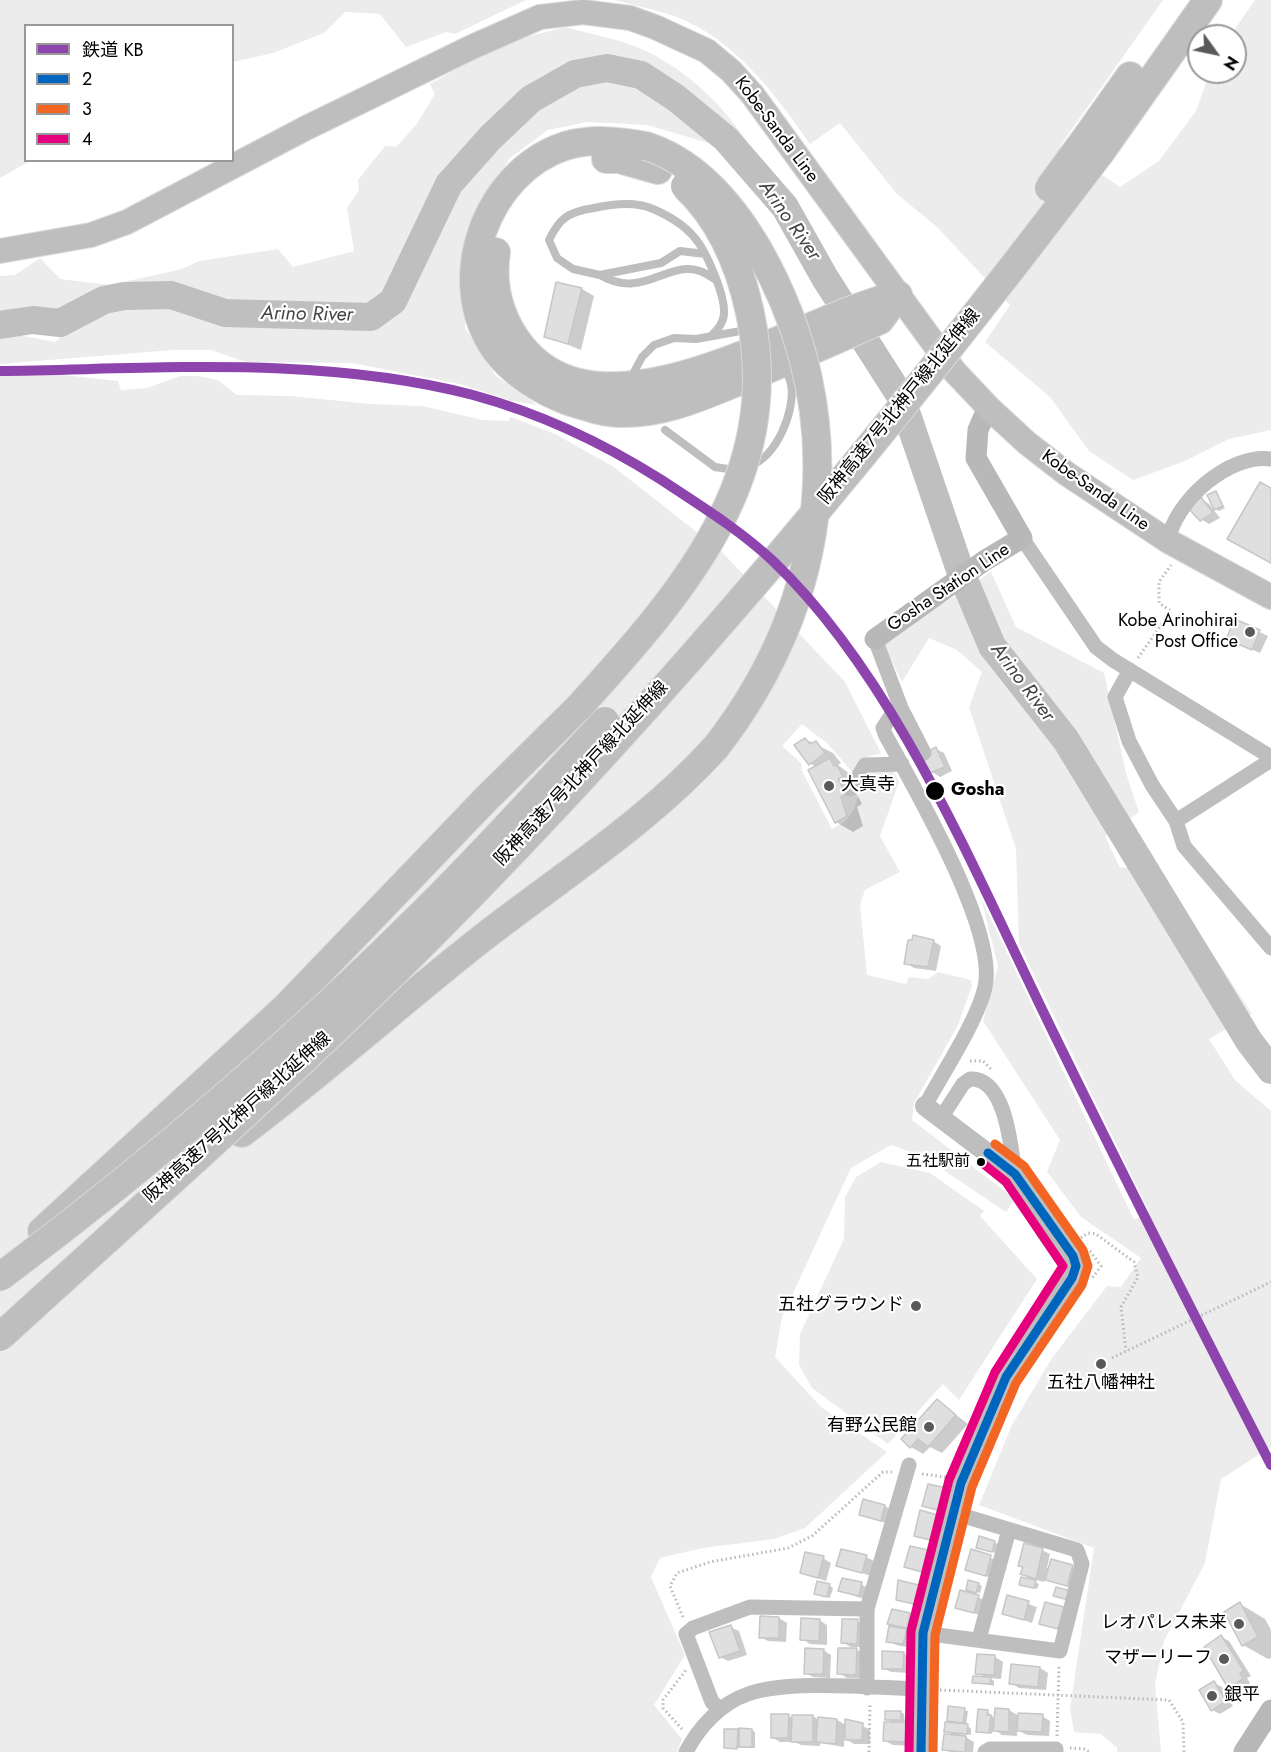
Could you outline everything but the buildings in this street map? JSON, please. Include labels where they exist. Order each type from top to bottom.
[{"type":"highway","points":[[1093,146],[1183,0]]},
{"type":"highway","points":[[1093,146],[1208,0]]},
{"type":"highway","points":[[154,1195],[244,1132],[483,938],[682,785],[743,713],[771,664],[803,572],[818,497],[818,445],[808,370],[794,325],[752,239],[726,203],[688,166],[661,151],[615,141],[566,146],[538,159],[510,182],[495,204],[487,245],[493,280],[505,321],[527,353],[563,377],[604,387],[654,383],[773,342],[809,340],[875,311],[898,295]]},
{"type":"highway","name":"阪神高速７号北神戸線北延伸線","points":[[0,1337],[310,1053],[430,937],[588,770],[826,498],[964,329],[1093,146]]},
{"type":"highway","name":"阪神高速７号北神戸線北延伸線","points":[[0,1277],[126,1180],[185,1130],[369,965],[490,844],[776,535],[987,272],[1093,146]]},
{"type":"highway","points":[[0,1270],[286,1007],[487,798],[579,707],[679,590],[707,549],[730,505],[748,457],[755,416],[757,354],[746,291],[736,264],[722,234],[696,197],[672,177],[637,163],[601,158],[583,161],[549,175],[533,187],[508,215],[487,245]]},
{"type":"main road","name":"Kobe-Sanda Line","points":[[0,251],[91,235],[127,222],[472,47],[540,17],[583,12],[630,18],[707,51],[752,94],[955,372],[1027,443],[1175,545],[1271,597]]},
{"type":"main road","name":"Gosha Station Line","points":[[875,639],[921,604],[1022,538],[976,458],[978,430],[988,407]]},
{"type":"main road","points":[[1244,1752],[1271,1710]]},
{"type":"street","points":[[1175,545],[1170,530],[1181,507],[1223,470],[1246,460],[1271,459]]},
{"type":"street","points":[[1022,538],[1096,647],[1271,757],[1268,762],[1176,821]]},
{"type":"street","points":[[875,639],[902,708],[924,753]]},
{"type":"street","points":[[1130,670],[1116,697],[1129,741],[1152,785],[1176,821],[1184,846],[1271,948]]},
{"type":"street","points":[[902,708],[891,716],[883,728],[963,889],[982,936],[987,964],[985,987],[981,1000],[933,1112]]},
{"type":"street","points":[[851,789],[865,765],[902,764]]},
{"type":"street","points":[[933,1112],[970,1079],[984,1082],[1005,1115],[1015,1174]]},
{"type":"street","points":[[921,1752],[928,1689],[923,1633],[961,1483],[989,1412],[1006,1377],[1075,1272],[1073,1256],[1015,1174],[933,1112]]},
{"type":"street","points":[[867,1688],[867,1609],[908,1468]]},
{"type":"street","points":[[923,1633],[1060,1650],[1082,1564],[1077,1550],[954,1513]]},
{"type":"street","points":[[979,1639],[1009,1530]]},
{"type":"street","points":[[720,1709],[712,1702],[700,1671],[686,1634],[690,1631],[750,1607],[867,1609]]},
{"type":"street","points":[[689,1746],[720,1709],[748,1694],[788,1686],[928,1689]]},
{"type":"street","points":[[985,1752],[990,1749],[1056,1750]]},
{"type":"lane","points":[[711,336],[720,326],[724,313],[715,280],[705,254],[694,237],[672,219],[651,208],[626,204],[576,211],[557,223],[549,240],[557,258],[573,268],[600,275],[615,284],[638,285],[685,267],[702,270],[715,280]]},
{"type":"lane","points":[[600,275],[661,263],[680,252],[705,254]]},
{"type":"lane","points":[[633,374],[642,357],[654,345],[675,338],[696,339],[711,336],[773,342],[792,386],[786,420],[775,448],[756,464],[730,471],[715,466],[665,430]]},
{"type":"path","points":[[1130,670],[1171,611],[1159,603],[1159,582],[1175,545]]},
{"type":"path","points":[[1081,1238],[1088,1233],[1096,1234],[1134,1262],[1138,1277],[1121,1307],[1126,1351]]},
{"type":"path","points":[[1112,1358],[1271,1282]]},
{"type":"path","points":[[690,1631],[670,1586],[677,1573],[710,1562],[788,1548],[812,1536],[884,1472],[908,1468],[961,1483]]},
{"type":"path","points":[[1060,1650],[1056,1750],[1085,1749],[1089,1752]]},
{"type":"path","points":[[679,1676],[663,1700],[663,1708],[689,1746]]},
{"type":"path","points":[[867,1688],[870,1703],[869,1752]]},
{"type":"path","points":[[928,1689],[1058,1697],[1169,1700],[1183,1722],[1184,1752]]},
{"type":"shaded area","points":[[0,0],[526,0],[455,34],[446,32],[406,47],[380,14],[345,12],[324,33],[273,53],[234,62],[234,24],[24,24],[24,162],[28,162],[0,178]]},
{"type":"shaded area","points":[[615,0],[1163,0],[1060,146],[1120,187],[1159,161],[1196,111],[1206,84],[1247,84],[1247,24],[1238,24],[1255,0],[1271,0],[1271,430],[1229,439],[1185,461],[1133,480],[1089,451],[1050,397],[985,342],[1010,305],[938,228],[897,194],[840,123],[810,144],[771,91],[724,44],[686,21]]},
{"type":"shaded area","points":[[566,27],[637,47],[673,66],[706,92],[720,107],[756,157],[647,125],[587,122],[548,130],[509,159],[467,237],[465,328],[496,376],[537,405],[512,401],[460,384],[352,363],[246,362],[211,350],[172,350],[0,364],[0,338],[13,334],[55,342],[89,314],[110,304],[103,293],[65,314],[42,322],[15,319],[0,313],[0,276],[15,275],[40,258],[60,279],[110,285],[182,269],[199,261],[278,249],[293,267],[354,251],[347,208],[359,190],[358,180],[385,146],[396,147],[416,125],[435,94],[430,84],[505,42]]},
{"type":"shaded area","points":[[64,375],[118,381],[121,390],[147,388],[180,376],[198,376],[218,380],[237,395],[290,396],[371,404],[422,406],[483,420],[508,421],[511,417],[555,434],[614,467],[722,552],[845,682],[881,753],[864,758],[852,772],[828,744],[802,724],[782,746],[801,763],[802,771],[832,829],[842,824],[853,811],[868,772],[893,770],[899,782],[880,836],[900,872],[865,890],[860,905],[867,975],[906,984],[909,977],[928,979],[938,972],[971,980],[972,986],[958,1025],[914,1103],[912,1120],[1015,1199],[1006,1212],[924,1157],[891,1145],[851,1168],[782,1317],[775,1357],[821,1407],[887,1452],[805,1528],[774,1539],[703,1548],[660,1558],[651,1577],[685,1655],[654,1705],[682,1739],[677,1752],[0,1752],[0,376]]},
{"type":"shaded area","points":[[991,572],[1016,627],[1104,673],[1126,773],[1139,812],[1105,836],[1120,868],[1154,864],[1252,1014],[1209,1039],[1235,1080],[1271,1111],[1271,1447],[1221,1479],[1205,1563],[1164,1641],[1155,1684],[1161,1752],[1117,1752],[1117,1748],[1101,1734],[1074,1732],[1070,1709],[1094,1548],[979,1505],[1012,1425],[1052,1358],[1107,1286],[1121,1287],[1141,1258],[1081,1217],[1047,1172],[1060,1140],[983,1021],[998,966],[981,898],[1134,1220],[1149,1212],[1019,944],[1016,849],[969,707],[982,672],[957,650],[929,638],[902,682],[883,643]]},
{"type":"shaded area","name":"五社グラウンド","points":[[881,1162],[930,1173],[984,1211],[980,1216],[1037,1279],[959,1400],[943,1384],[888,1444],[812,1388],[799,1365],[800,1334],[844,1239],[845,1197],[856,1177]]},
{"type":"waterway","name":"Arino River","points":[[0,325],[33,320],[60,323],[104,300],[124,296],[171,295],[225,313],[371,317],[393,301],[449,184],[490,138],[531,99],[575,74],[607,68],[641,75],[676,98],[726,139],[785,207],[825,278],[901,397],[960,570],[992,646],[1066,740],[1249,1041],[1271,1070]]},
{"type":"rail line","name":"KB","points":[[0,371],[178,367],[298,369],[415,382],[473,395],[546,420],[616,453],[704,508],[733,528],[773,561],[818,609],[859,663],[931,783],[1107,1141],[1271,1465]]},
{"type":"transit line","name":"3","points":[[933,1752],[935,1635],[972,1487],[1016,1383],[1082,1285],[1088,1266],[1083,1250],[1024,1166],[995,1144]]},
{"type":"transit line","name":"2","points":[[921,1752],[923,1633],[961,1483],[1006,1377],[1072,1278],[1076,1266],[1073,1256],[1015,1174],[988,1153]]},
{"type":"transit line","name":"4","points":[[909,1752],[911,1631],[949,1480],[995,1372],[1063,1266],[1006,1182],[981,1162]]},
{"type":"place","name":"Kobe Arinohirai Post Office","points":[[1250,632]]},
{"type":"place","name":"大真寺","points":[[829,786]]},
{"type":"place","name":"Gosha","points":[[935,791]]},
{"type":"place","name":"五社駅前","points":[[981,1162]]},
{"type":"place","name":"五社グラウンド","points":[[916,1306]]},
{"type":"place","name":"五社八幡神社","points":[[1101,1364]]},
{"type":"place","name":"有野公民館","points":[[929,1427]]},
{"type":"place","name":"レオパレス未来","points":[[1239,1624]]},
{"type":"place","name":"マザーリーフ","points":[[1224,1659]]},
{"type":"place","name":"銀平","points":[[1212,1696]]}]
